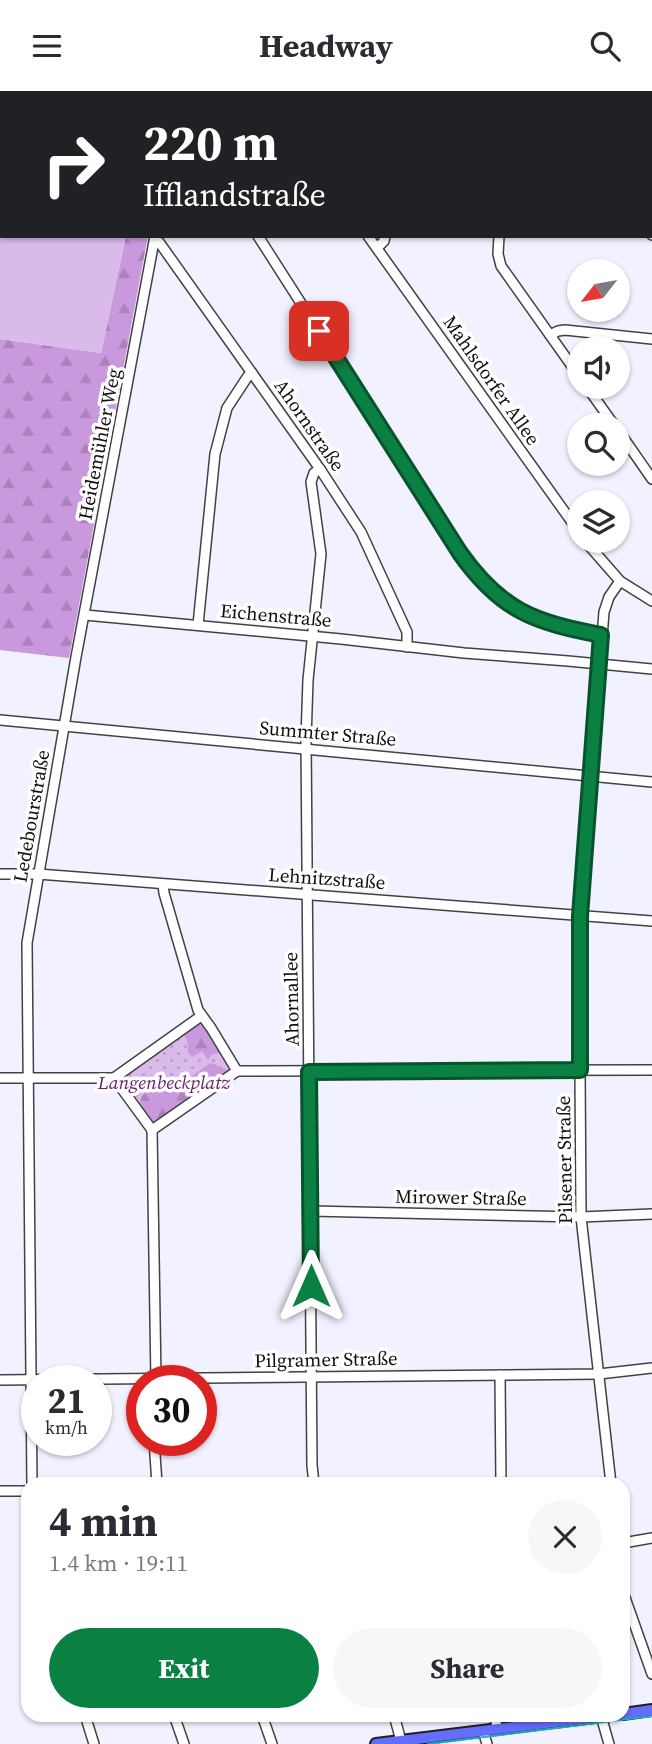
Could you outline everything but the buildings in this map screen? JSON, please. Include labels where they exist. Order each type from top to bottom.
[{"type":"main road","points":[[630,1713],[652,1710]]},
{"type":"main road","points":[[376,1744],[556,1722]]},
{"type":"street","points":[[259,238],[475,573],[505,602],[529,616],[601,635]]},
{"type":"street","name":"Mahlsdorfer Allee","points":[[370,238],[567,515]]},
{"type":"street","points":[[377,248],[385,238]]},
{"type":"street","points":[[499,238],[501,266],[567,359]]},
{"type":"street","name":"Ahornstraße","points":[[155,239],[320,469],[364,536],[407,632],[407,647]]},
{"type":"street","name":"Heidemühler Weg","points":[[76,659],[155,239]]},
{"type":"street","points":[[550,335],[565,330],[652,339]]},
{"type":"street","points":[[198,625],[215,454],[227,408],[252,373]]},
{"type":"street","points":[[630,447],[652,479]]},
{"type":"street","name":"Ahornallee","points":[[313,1477],[306,748],[308,680],[321,554],[311,482],[314,473],[320,469]]},
{"type":"street","points":[[595,553],[620,581],[652,601]]},
{"type":"street","points":[[599,664],[604,612],[609,597],[620,581]]},
{"type":"street","name":"Eichenstraße","points":[[85,615],[652,669]]},
{"type":"street","name":"Ledebourstraße","points":[[32,1365],[27,943],[76,659]]},
{"type":"street","name":"Pilsener Straße","points":[[599,664],[580,916],[581,1217],[610,1477]]},
{"type":"street","name":"Summter Straße","points":[[0,720],[652,782]]},
{"type":"street","name":"Lehnitzstraße","points":[[0,874],[38,873],[652,921]]},
{"type":"street","points":[[163,884],[163,893],[201,1016],[237,1071]]},
{"type":"street","points":[[0,1078],[114,1078],[201,1016]]},
{"type":"street","points":[[152,1130],[237,1071],[652,1070]]},
{"type":"street","points":[[114,1078],[152,1130],[156,1365]]},
{"type":"street","name":"Mirower Straße","points":[[311,1211],[581,1217],[652,1214]]},
{"type":"street","name":"Pilgramer Straße","points":[[217,1379],[599,1374],[652,1368]]},
{"type":"street","points":[[500,1375],[501,1477]]},
{"type":"street","name":"Pilgramer Straße","points":[[0,1380],[21,1380]]},
{"type":"street","name":"Ledebourstraße","points":[[32,1456],[32,1477]]},
{"type":"street","points":[[155,1456],[157,1477]]},
{"type":"street","points":[[0,1490],[21,1491]]},
{"type":"street","points":[[630,1542],[652,1538]]},
{"type":"street","points":[[630,1612],[652,1674]]},
{"type":"street","points":[[87,1722],[94,1744]]},
{"type":"street","points":[[176,1722],[184,1744]]},
{"type":"street","points":[[264,1722],[272,1744]]},
{"type":"street","points":[[396,1722],[401,1741]]},
{"type":"street","points":[[496,1722],[498,1729]]},
{"type":"street","points":[[607,1722],[609,1744]]},
{"type":"street","points":[[483,1731],[487,1744]]},
{"type":"green space","points":[[0,238],[126,238],[101,353],[0,339]]},
{"type":"green space","points":[[126,238],[148,238],[69,658],[0,650],[0,339],[101,353]]},
{"type":"green space","name":"Langenbeckplatz","points":[[200,1021],[206,1024],[231,1070],[152,1123],[123,1081],[123,1074]]},
{"type":"green space","points":[[200,1021],[206,1024],[223,1052],[211,1055],[208,1060],[202,1051],[192,1057],[183,1032]]},
{"type":"green space","points":[[210,1063],[230,1073],[156,1124],[152,1123],[139,1104],[142,1096],[147,1091],[182,1083]]},
{"type":"tram line","points":[[630,1719],[652,1716]]},
{"type":"tram line","points":[[428,1744],[604,1722]]},
{"type":"route","points":[[311,1286],[309,1072],[580,1070],[580,916],[601,635],[529,616],[505,602],[481,580],[460,553],[319,331]]}]
